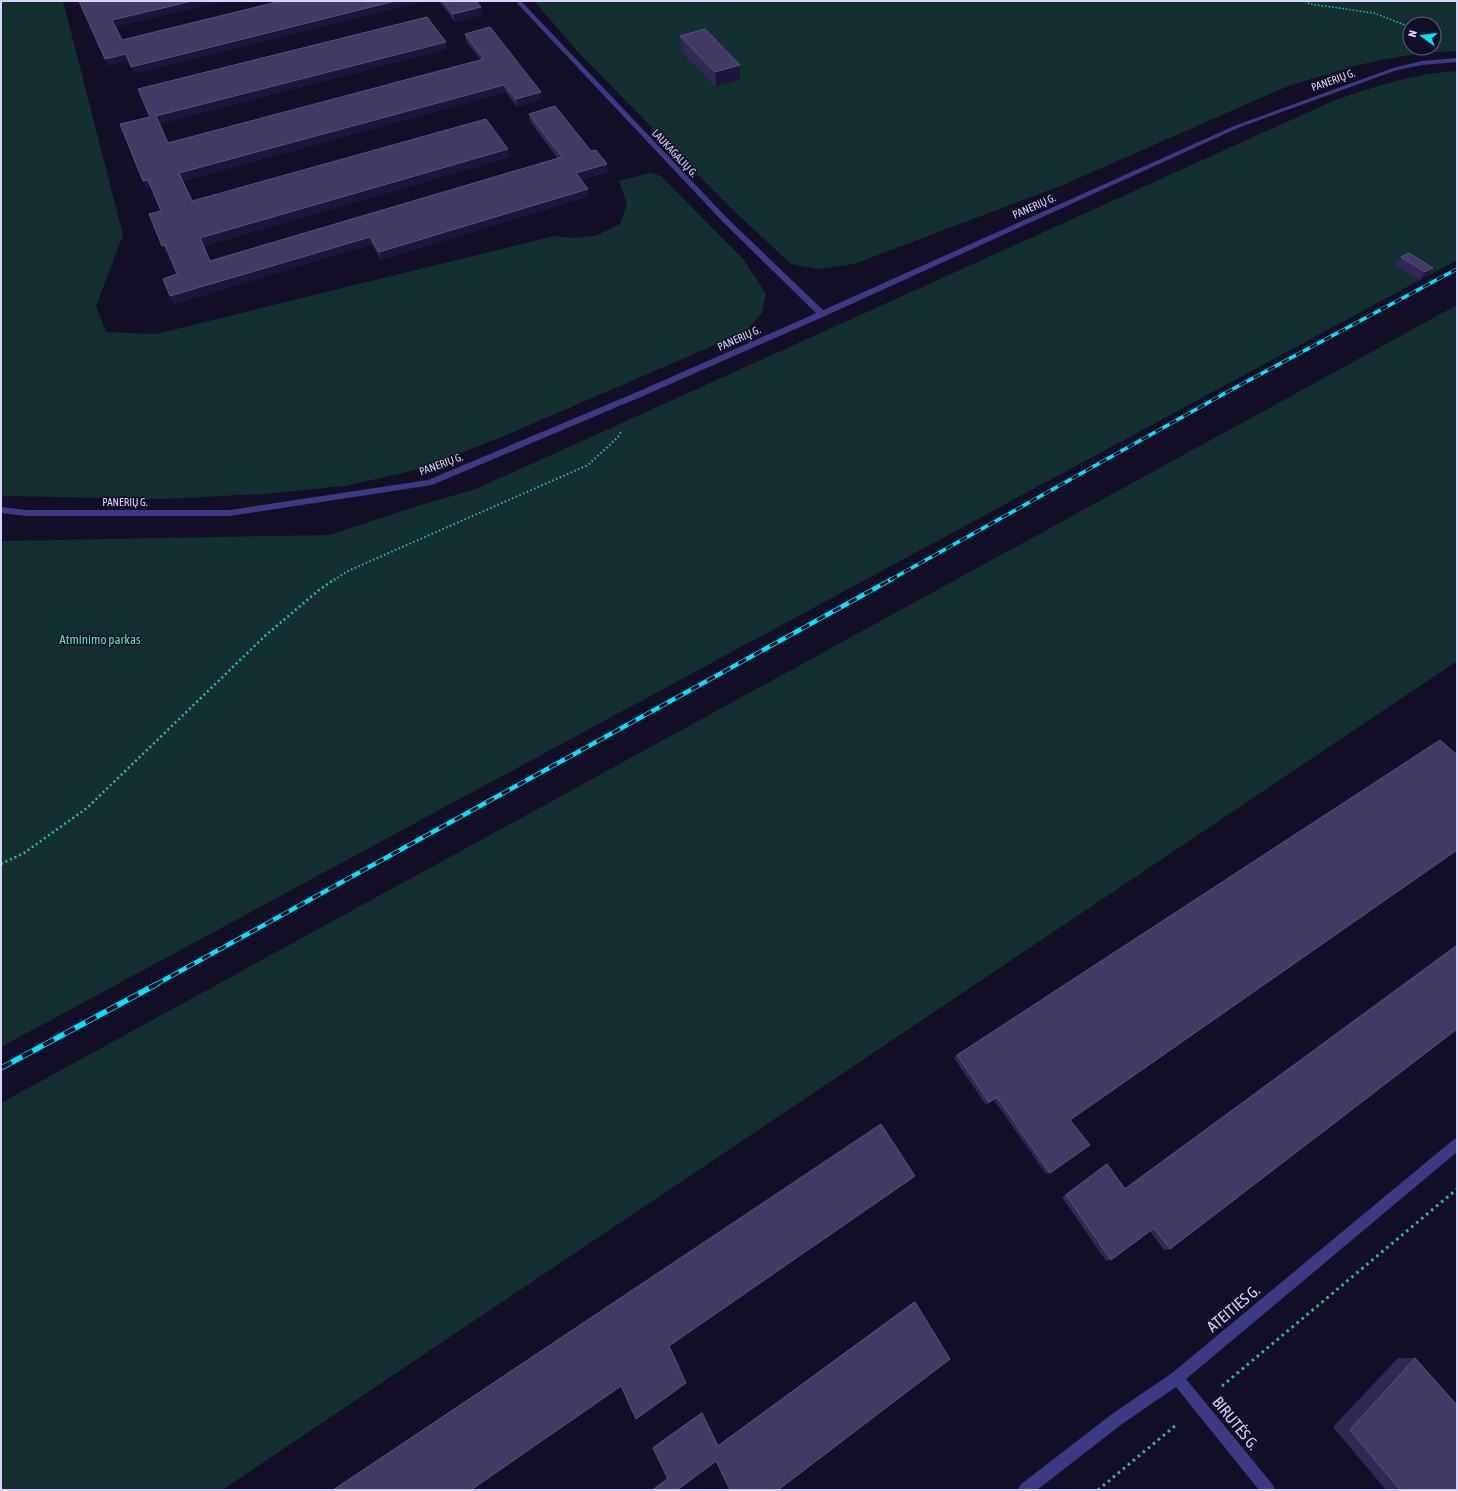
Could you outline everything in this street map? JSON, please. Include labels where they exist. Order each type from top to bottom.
[{"type":"street","name":"LAUKAGALIŲ G.","points":[[518,1],[725,220],[822,314]]},
{"type":"street","name":"PANERIŲ G.","points":[[1,510],[26,513],[230,513],[430,483],[640,394],[822,314],[1236,127],[1395,69],[1457,60]]},
{"type":"street","name":"ATEITIES G.","points":[[1025,1490],[1117,1419],[1177,1378],[1457,1144]]},
{"type":"street","name":"BIRUTĖS G.","points":[[1177,1378],[1268,1490]]},
{"type":"path","points":[[1305,1],[1310,4],[1374,13],[1402,24]]},
{"type":"path","points":[[1,864],[24,853],[87,808],[266,635],[319,590],[348,571],[588,465],[618,436],[640,394]]},
{"type":"path","points":[[1098,1490],[1457,1189]]},
{"type":"green space","points":[[1,1],[63,1],[123,235],[96,306],[106,332],[156,334],[554,236],[572,238],[595,236],[620,224],[627,204],[619,181],[650,173],[661,176],[744,260],[766,294],[762,313],[745,332],[504,436],[420,469],[345,486],[263,494],[165,499],[1,496]]},
{"type":"green space","points":[[534,1],[1457,1],[1457,51],[1442,52],[1442,16],[1402,16],[1402,56],[1405,56],[1358,65],[1288,86],[1063,185],[854,264],[819,269],[791,264],[703,180],[579,53]]},
{"type":"green space","name":"Atminimo parkas","points":[[1457,71],[1457,260],[1428,276],[1397,264],[1420,280],[1,1047],[1,541],[329,535],[417,506],[476,489],[1333,101],[1378,86],[1409,78],[1441,72]]},
{"type":"green space","points":[[1457,305],[1457,661],[222,1490],[1,1490],[1,1103]]},
{"type":"building","points":[[79,1],[192,1],[112,20],[122,40],[281,1],[395,1],[131,67],[126,54],[105,59]]},
{"type":"building","points":[[443,1],[476,1],[481,7],[453,14]]},
{"type":"building","points":[[427,17],[446,42],[156,116],[168,143],[484,59],[465,34],[490,27],[541,92],[516,99],[504,85],[179,173],[192,201],[486,119],[508,149],[200,238],[210,261],[562,157],[529,114],[555,106],[591,151],[596,150],[607,164],[576,173],[588,189],[379,252],[370,237],[170,296],[163,279],[177,274],[165,245],[162,246],[149,214],[161,211],[148,180],[143,181],[120,124],[150,117],[138,89]]},
{"type":"building","points":[[705,29],[740,65],[715,72],[680,36]]},
{"type":"building","points":[[1409,253],[1433,268],[1425,272],[1401,257]]},
{"type":"building","points":[[1440,740],[1457,755],[1457,850],[1070,1120],[1090,1145],[1050,1173],[997,1097],[989,1102],[957,1055]]},
{"type":"building","points":[[1457,946],[1457,1029],[1170,1249],[1154,1228],[1111,1260],[1066,1195],[1107,1164],[1125,1189]]},
{"type":"building","points":[[881,1124],[915,1176],[669,1346],[686,1383],[636,1419],[621,1386],[471,1490],[333,1490]]},
{"type":"building","points":[[915,1302],[950,1359],[778,1490],[730,1490],[716,1461],[677,1490],[653,1490],[668,1479],[653,1448],[702,1413],[718,1446]]},
{"type":"building","points":[[1415,1358],[1457,1405],[1457,1488],[1455,1490],[1400,1490],[1350,1430]]},
{"type":"railway","points":[[890,580],[1229,391],[1457,269]]},
{"type":"railway","points":[[155,985],[892,579]]},
{"type":"railway","points":[[1,1068],[157,984]]}]
